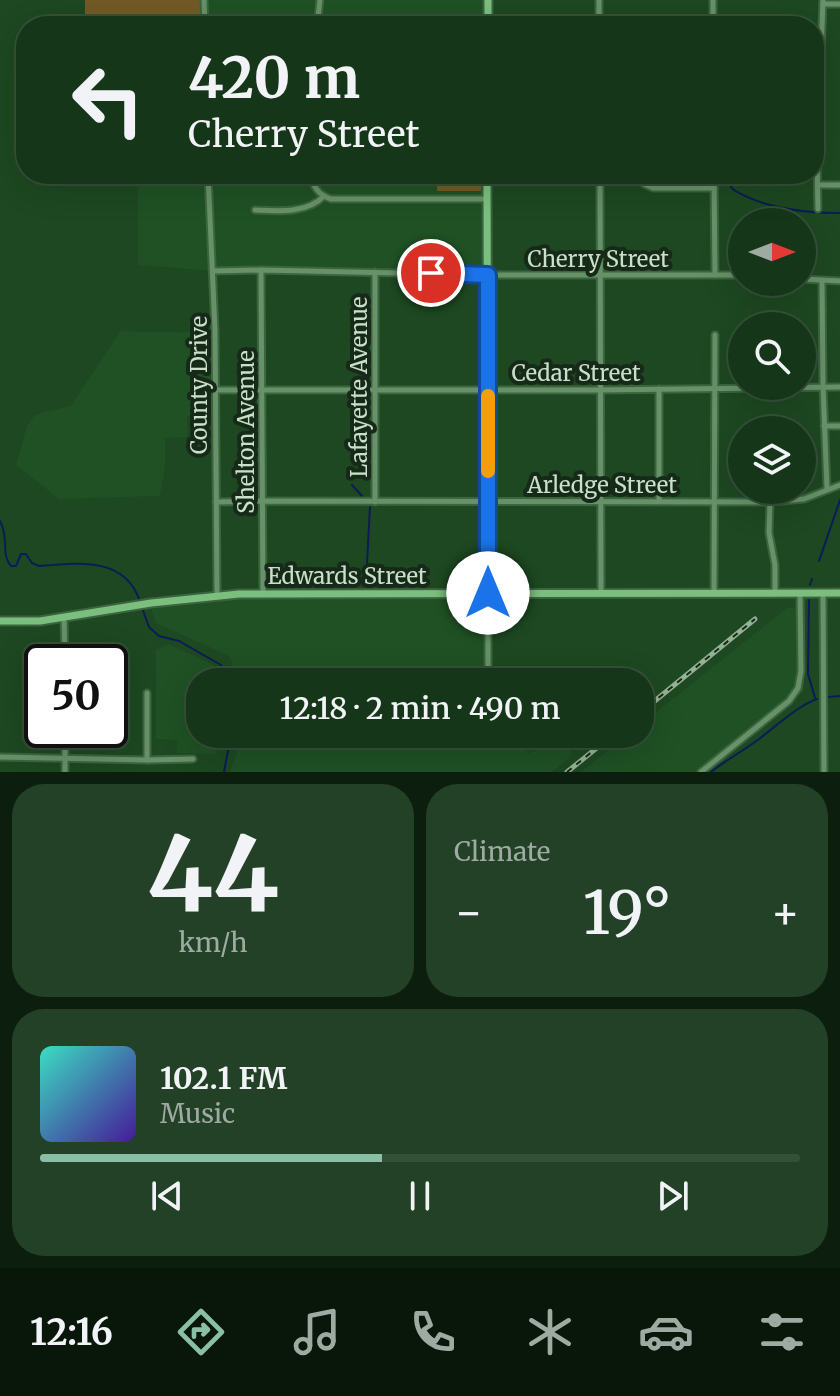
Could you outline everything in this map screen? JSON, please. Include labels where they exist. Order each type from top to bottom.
[{"type":"main road","points":[[487,184],[488,593]]},
{"type":"main road","name":"Edwards Street","points":[[0,621],[32,621],[217,595],[840,593]]},
{"type":"street","points":[[823,2],[840,4]]},
{"type":"street","name":"County Drive","points":[[209,184],[213,271],[217,595]]},
{"type":"street","points":[[314,184],[316,190],[335,200],[488,199]]},
{"type":"street","points":[[600,184],[601,593]]},
{"type":"street","points":[[644,184],[653,188],[714,188]]},
{"type":"street","points":[[714,184],[715,275]]},
{"type":"street","points":[[818,209],[818,185],[840,185]]},
{"type":"street","points":[[255,210],[294,210],[309,206],[324,196]]},
{"type":"street","name":"Shelton Avenue","points":[[261,270],[263,594]]},
{"type":"street","name":"Cherry Street","points":[[213,271],[728,275]]},
{"type":"street","name":"Lafayette Avenue","points":[[375,272],[375,502]]},
{"type":"street","points":[[816,280],[840,281]]},
{"type":"street","points":[[822,281],[827,489]]},
{"type":"street","points":[[714,593],[715,335]]},
{"type":"street","name":"Cedar Street","points":[[215,390],[840,387]]},
{"type":"street","points":[[659,389],[659,501]]},
{"type":"street","points":[[824,426],[840,426]]},
{"type":"street","name":"Arledge Street","points":[[816,494],[840,485]]},
{"type":"street","name":"Arledge Street","points":[[216,502],[728,501]]},
{"type":"street","points":[[770,504],[769,533],[775,565],[775,593]]},
{"type":"street","points":[[488,593],[488,668]]},
{"type":"street","points":[[701,772],[789,701],[798,688],[801,671],[800,593]]},
{"type":"street","points":[[823,593],[824,772]]},
{"type":"street","points":[[64,617],[65,644]]},
{"type":"street","points":[[147,693],[147,760]]},
{"type":"street","points":[[65,748],[65,772]]},
{"type":"street","points":[[0,757],[193,759]]},
{"type":"shaded area","points":[[85,0],[488,0],[488,16],[85,16]]},
{"type":"shaded area","points":[[85,0],[201,0],[201,16],[85,16]]},
{"type":"shaded area","points":[[127,184],[487,184],[488,275],[213,271],[138,265],[138,187]]},
{"type":"shaded area","points":[[130,184],[172,184],[138,186]]},
{"type":"shaded area","points":[[437,184],[481,184],[481,191],[437,191]]},
{"type":"shaded area","points":[[121,331],[210,333],[211,416],[187,416],[187,437],[165,438],[165,467],[160,496],[59,499],[16,465],[27,426],[34,416],[71,406]]},
{"type":"shaded area","points":[[484,597],[483,668],[234,668],[229,656],[156,623],[151,608],[224,598]]},
{"type":"shaded area","points":[[805,607],[804,690],[796,699],[704,772],[581,772],[611,748],[654,748],[654,714],[787,608]]},
{"type":"shaded area","points":[[168,644],[214,665],[214,668],[186,668],[186,748],[217,748],[217,754],[177,753],[177,740],[156,739],[156,650]]},
{"type":"shaded area","points":[[238,748],[527,748],[527,754],[544,748],[569,748],[572,755],[552,772],[230,772]]},
{"type":"waterway","points":[[730,184],[734,190],[772,206],[840,213]]},
{"type":"waterway","points":[[352,485],[362,496]]},
{"type":"waterway","points":[[819,561],[840,500]]},
{"type":"waterway","points":[[367,563],[370,507]]},
{"type":"waterway","points":[[0,521],[6,556],[11,566],[16,566],[21,554],[26,554],[32,563],[39,566],[99,566],[124,577],[140,602]]},
{"type":"waterway","points":[[810,585],[812,579]]},
{"type":"waterway","points":[[809,600],[808,674],[815,698]]},
{"type":"waterway","points":[[142,608],[149,627],[159,636],[179,641],[223,668]]},
{"type":"waterway","points":[[828,697],[840,696]]},
{"type":"waterway","points":[[711,772],[795,711],[817,699]]},
{"type":"waterway","points":[[224,772],[228,748]]},
{"type":"railway","points":[[654,702],[755,619]]},
{"type":"railway","points":[[567,772],[597,748]]},
{"type":"slow traffic","points":[[488,396],[488,471]]},
{"type":"route","points":[[431,273],[488,275],[488,593]]}]
